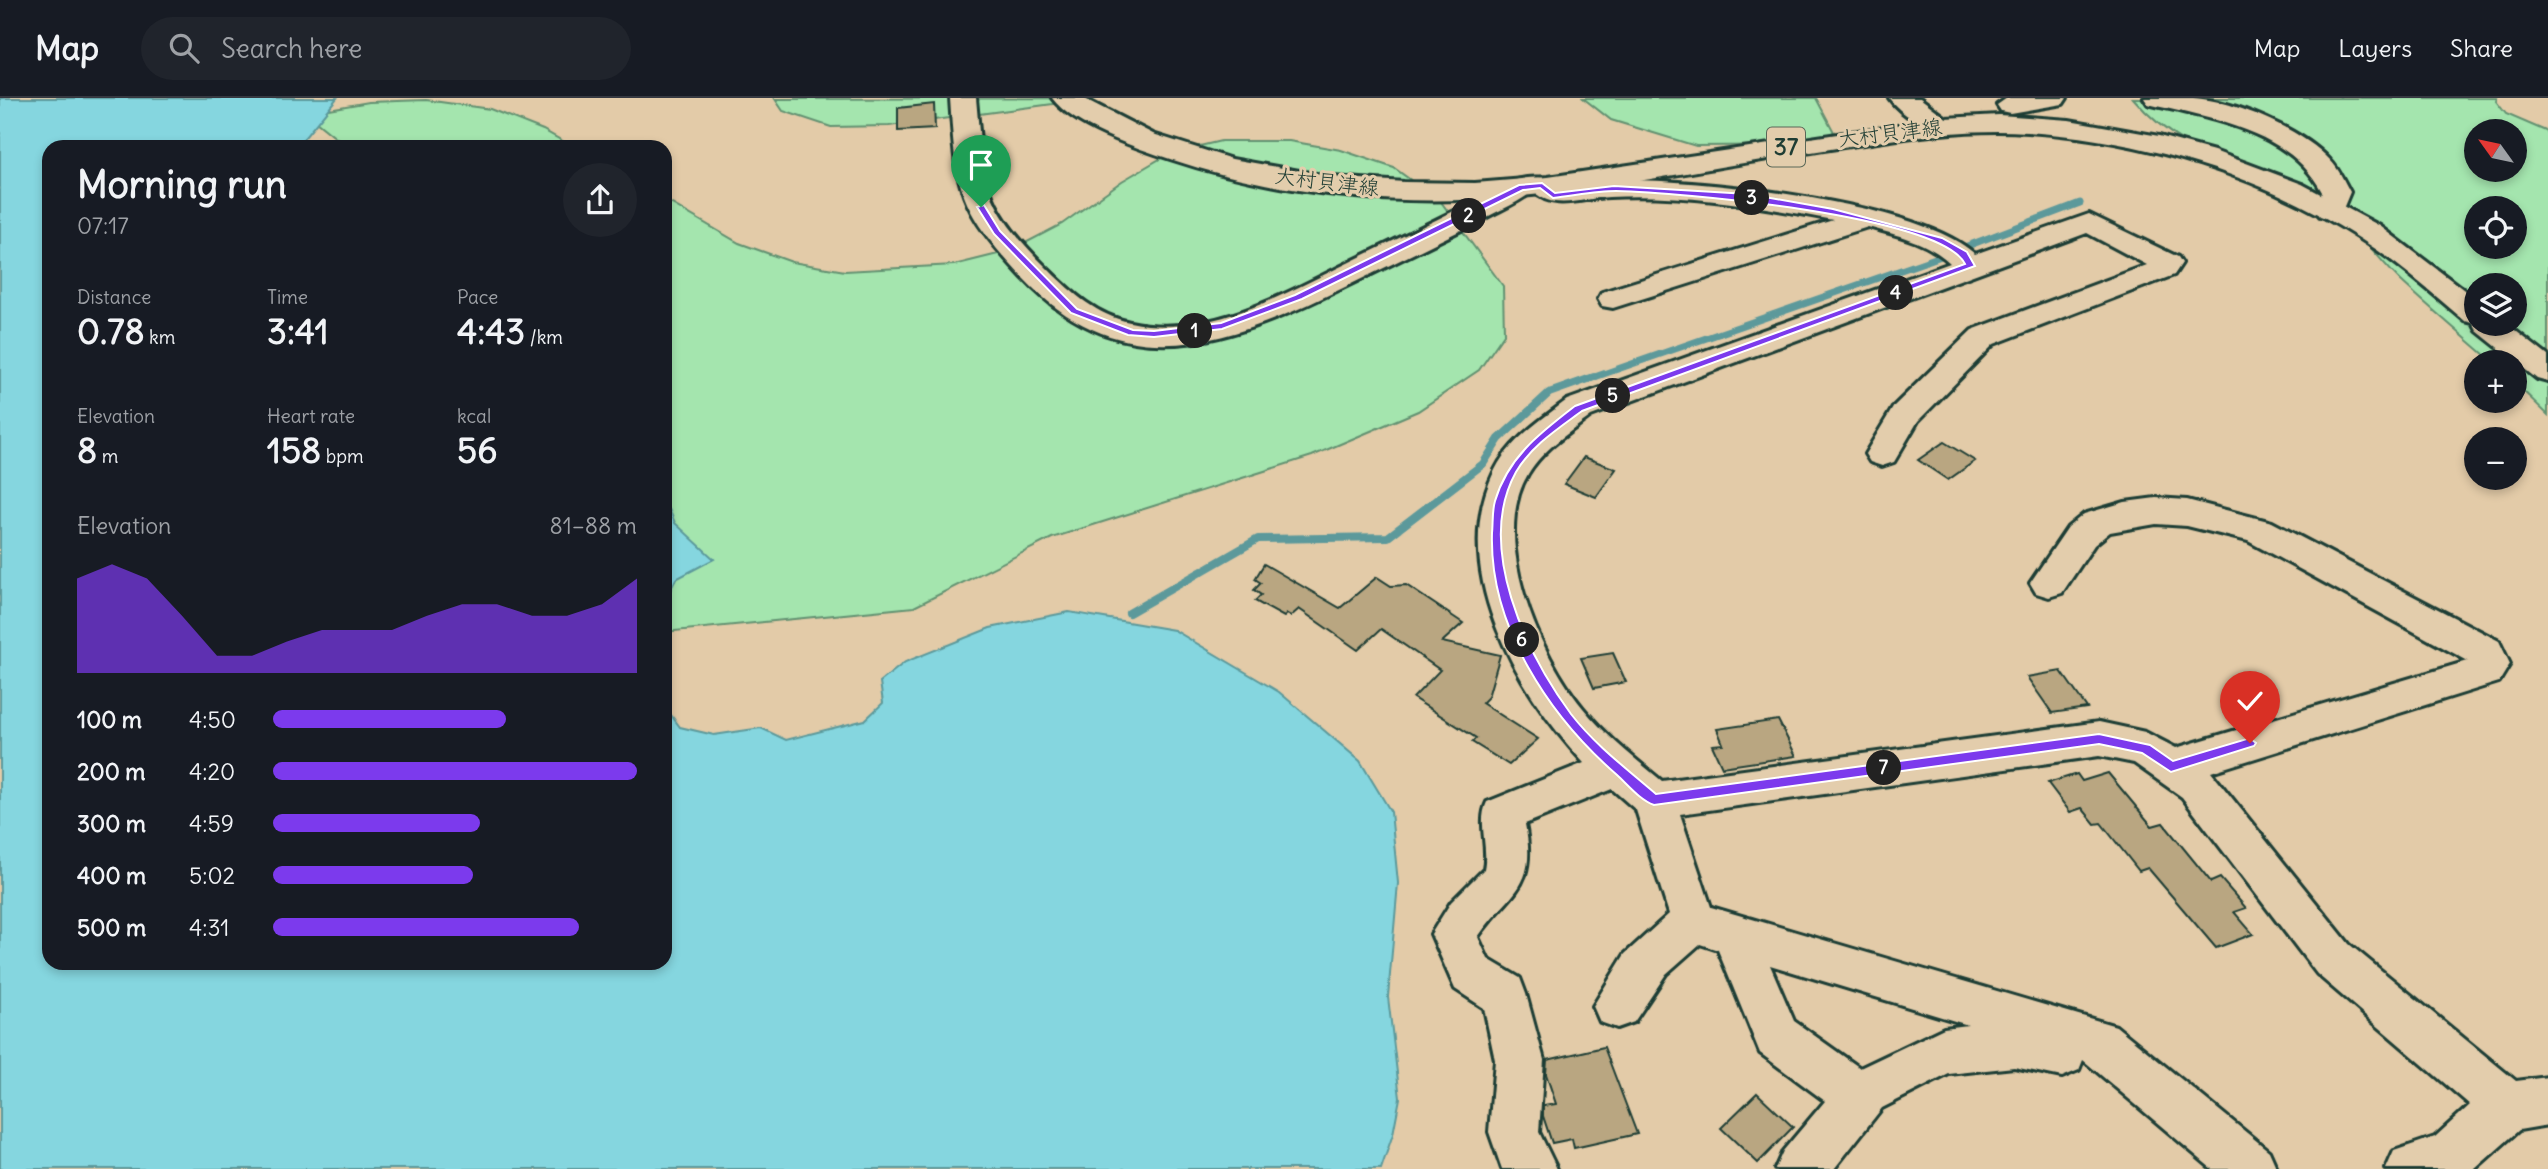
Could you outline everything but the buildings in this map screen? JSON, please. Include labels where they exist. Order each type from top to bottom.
[{"type":"street","points":[[963,98],[969,174],[981,207],[997,232],[1074,311],[1132,332],[1198,331],[1257,314],[1532,186],[1553,195],[1614,188],[1748,197],[1865,219],[1939,240],[1964,253],[1970,266]]},
{"type":"street","name":"大村貝津線","points":[[1065,98],[1080,109],[1142,138],[1195,158],[1246,171],[1308,182],[1369,189],[1428,191],[1532,186],[1944,126],[2012,109],[2086,130],[2160,144],[2283,187],[2370,232],[2464,305]]},
{"type":"street","points":[[1902,98],[1944,126]]},
{"type":"street","points":[[2012,109],[2054,98]]},
{"type":"street","points":[[2157,98],[2223,113],[2298,147],[2320,165],[2336,192],[2330,210]]},
{"type":"street","points":[[1613,299],[1839,225],[1865,219]]},
{"type":"street","points":[[1860,1097],[1777,1037],[1714,928],[1654,800],[1609,761],[1568,719],[1537,671],[1508,610],[1497,540],[1499,504],[1512,470],[1538,439],[1578,408],[2089,223],[2167,263],[2162,270],[1983,337],[1906,414],[1882,454]]},
{"type":"street","points":[[2503,336],[2548,372]]},
{"type":"street","points":[[2049,583],[2081,536],[2098,523],[2124,515],[2156,511],[2187,513],[2259,531],[2485,652],[2490,664],[2485,671],[2171,767]]},
{"type":"street","points":[[1654,800],[2099,739],[2145,749],[2197,785],[2333,959],[2529,1104],[2479,1129],[2450,1158],[2412,1169]]},
{"type":"street","points":[[1486,799],[1609,761]]},
{"type":"street","points":[[1531,1169],[1519,1154],[1512,1129],[1520,1068],[1503,994],[1471,974],[1454,934],[1467,913],[1489,896],[1504,879],[1509,844],[1502,815],[1609,761]]},
{"type":"street","points":[[1617,1006],[1635,973],[1658,947],[1714,928],[2099,1042],[2251,1169]]},
{"type":"street","points":[[1801,1169],[1865,1091],[1944,1051],[2014,1045],[2130,1068]]},
{"type":"green space","points":[[1098,98],[889,126],[831,127],[783,111],[775,99]]},
{"type":"green space","points":[[1583,98],[1816,98],[1834,132],[1808,145],[1696,146],[1611,120]]},
{"type":"green space","points":[[2133,98],[2497,98],[2496,101],[2506,114],[2518,119],[2464,119],[2464,182],[2527,182],[2527,123],[2548,132],[2548,415],[2527,395],[2527,350],[2479,350],[2401,281],[2339,217],[2303,196],[2226,163],[2177,137],[2154,120]]},
{"type":"green space","points":[[426,100],[490,109],[561,140],[338,140],[305,113],[369,102]]},
{"type":"green space","points":[[1221,141],[1289,141],[1341,150],[1394,168],[1441,202],[1503,286],[1504,334],[1479,370],[1418,411],[1312,456],[1052,538],[914,607],[672,631],[672,204],[739,243],[792,262],[845,271],[954,265],[1010,251],[1062,224],[1122,181],[1170,153]]},
{"type":"water","points":[[0,98],[337,98],[303,140],[42,140],[42,970],[672,970],[672,716],[680,727],[714,735],[761,728],[786,740],[865,720],[883,703],[880,682],[905,662],[990,628],[1069,612],[1174,630],[1279,692],[1360,761],[1391,812],[1398,883],[1388,997],[1400,1098],[1393,1134],[1381,1169],[0,1169]]},
{"type":"water","points":[[672,516],[675,523],[714,559],[676,579],[672,587]]},
{"type":"waterway","points":[[1589,379],[1941,256],[2080,203]]},
{"type":"waterway","points":[[1129,613],[1258,539],[1388,537],[1483,464],[1499,439],[1549,393],[1594,377]]},
{"type":"route","points":[[981,207],[997,232],[1074,311],[1132,332],[1154,334],[1198,331],[1257,314],[1299,297],[1463,219],[1522,187],[1542,185],[1553,195],[1614,188],[1748,197],[1833,212],[1939,240],[1964,253],[1970,266],[1578,408],[1538,439],[1512,470],[1499,504],[1497,552],[1508,610],[1537,671],[1568,719],[1604,757],[1654,800],[2099,739],[2145,749],[2171,767],[2250,743]]}]
